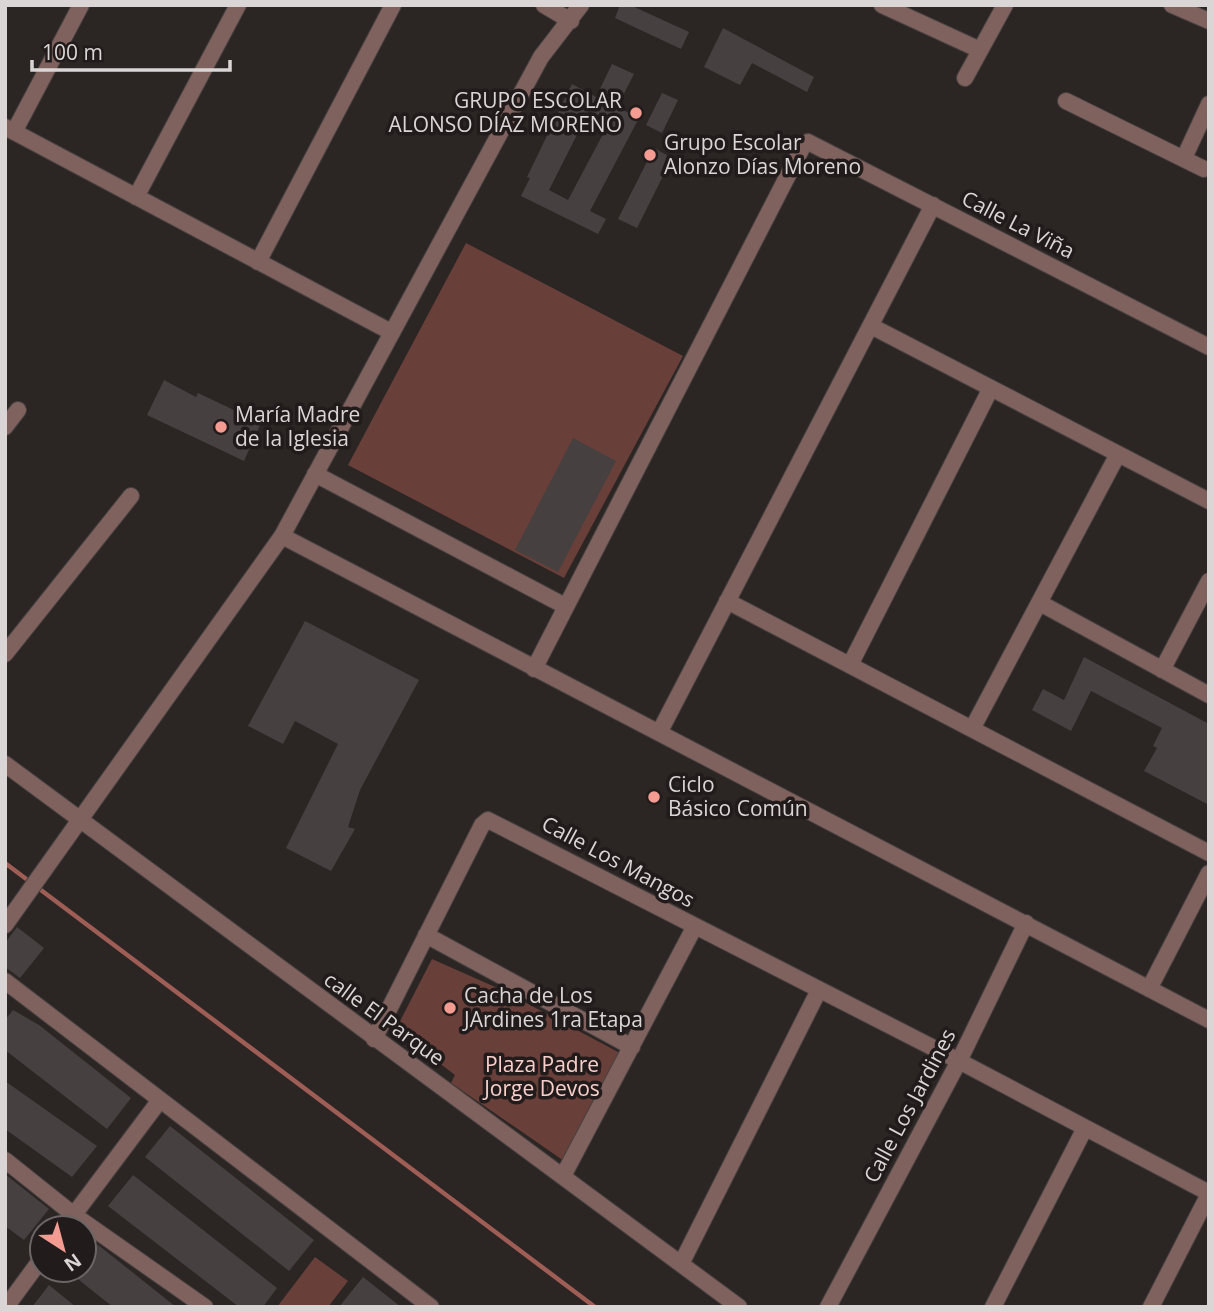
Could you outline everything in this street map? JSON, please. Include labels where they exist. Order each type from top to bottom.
[{"type":"street","points":[[81,5],[10,130],[391,332]]},
{"type":"street","points":[[136,197],[238,5]]},
{"type":"street","points":[[258,262],[393,5]]},
{"type":"street","points":[[544,5],[571,21]]},
{"type":"street","points":[[5,925],[282,536],[541,57],[581,5]]},
{"type":"street","points":[[882,5],[980,50]]},
{"type":"street","points":[[965,78],[1004,5]]},
{"type":"street","points":[[1172,5],[1209,21]]},
{"type":"street","points":[[1066,101],[1204,169]]},
{"type":"street","points":[[1184,158],[1209,104]]},
{"type":"street","name":"Calle La Viña","points":[[565,606],[803,146],[808,142],[1209,347]]},
{"type":"street","points":[[659,733],[933,205]]},
{"type":"street","points":[[871,326],[1209,501]]},
{"type":"street","points":[[849,665],[991,388]]},
{"type":"street","points":[[5,427],[18,410]]},
{"type":"street","points":[[972,729],[1118,454]]},
{"type":"street","points":[[315,474],[565,606],[534,669]]},
{"type":"street","points":[[5,654],[131,496]]},
{"type":"street","points":[[282,536],[1209,1020]]},
{"type":"street","points":[[1162,670],[1209,581]]},
{"type":"street","points":[[727,601],[1209,853]]},
{"type":"street","points":[[1040,603],[1209,695]]},
{"type":"street","name":"calle El Parque","points":[[5,764],[739,1307]]},
{"type":"street","name":"Calle Los Mangos","points":[[374,1038],[482,825],[488,820],[953,1058]]},
{"type":"street","points":[[1149,989],[1209,873]]},
{"type":"street","name":"Calle Los Jardines","points":[[828,1307],[953,1058],[1026,923]]},
{"type":"street","points":[[564,1176],[695,926]]},
{"type":"street","points":[[426,935],[632,1047]]},
{"type":"street","points":[[5,981],[431,1307]]},
{"type":"street","points":[[681,1264],[819,990]]},
{"type":"street","points":[[953,1058],[1209,1194],[1151,1307]]},
{"type":"street","points":[[75,1214],[160,1100]]},
{"type":"street","points":[[993,1307],[1085,1128]]},
{"type":"street","points":[[5,1160],[61,1214]]},
{"type":"street","points":[[98,1240],[205,1307]]},
{"type":"street","points":[[6,1307],[28,1277]]},
{"type":"green space","points":[[466,243],[683,356],[564,578],[348,465]]},
{"type":"green space","name":"Plaza Padre Jorge Devos","points":[[432,959],[502,990],[620,1053],[564,1161],[451,1083],[455,1075],[401,1034],[398,1025]]},
{"type":"green space","points":[[315,1257],[348,1281],[328,1307],[277,1307]]},
{"type":"building","points":[[620,5],[630,5],[689,32],[681,49],[615,18]]},
{"type":"building","points":[[723,28],[814,77],[807,92],[752,63],[740,85],[704,67]]},
{"type":"building","points":[[612,64],[634,74],[617,107],[639,118],[590,211],[606,219],[598,234],[521,196],[530,178],[527,177],[572,84],[596,97]],"holes":[[[589,111],[610,121],[568,200],[549,190]]]},
{"type":"building","points":[[662,93],[678,100],[662,133],[646,125]]},
{"type":"building","points":[[654,148],[672,158],[637,228],[618,219]]},
{"type":"building","name":"María Madre de la Iglesia","points":[[164,380],[196,397],[198,393],[261,423],[244,461],[147,415]]},
{"type":"building","points":[[573,438],[616,461],[558,572],[515,550]]},
{"type":"building","points":[[305,621],[419,680],[360,790],[348,827],[355,829],[331,871],[286,848],[338,744],[295,721],[283,744],[248,726]]},
{"type":"building","points":[[1084,657],[1209,724],[1209,805],[1144,771],[1157,748],[1153,746],[1162,728],[1091,691],[1071,731],[1032,710],[1043,689],[1064,700]]},
{"type":"building","points":[[17,927],[44,948],[20,978],[5,967],[5,943]]},
{"type":"building","points":[[13,1010],[39,1025],[131,1098],[107,1129],[5,1050],[5,1020]]},
{"type":"building","points":[[5,1081],[97,1146],[72,1177],[5,1129]]},
{"type":"building","points":[[170,1126],[314,1240],[289,1271],[145,1157]]},
{"type":"building","points":[[5,1174],[49,1209],[45,1214],[28,1214],[28,1235],[24,1240],[5,1226]]},
{"type":"building","points":[[133,1175],[277,1288],[263,1307],[239,1307],[108,1206]]},
{"type":"building","points":[[98,1245],[176,1307],[113,1307],[84,1284],[98,1284]]},
{"type":"building","points":[[363,1277],[401,1307],[339,1307]]},
{"type":"building","points":[[49,1285],[76,1307],[32,1307]]},
{"type":"waterway","points":[[5,863],[595,1307]]},
{"type":"place","name":"GRUPO ESCOLAR ALONSO DÍAZ MORENO","points":[[636,113]]},
{"type":"place","name":"Grupo Escolar Alonzo Días Moreno","points":[[650,155]]},
{"type":"place","name":"María Madre de la Iglesia","points":[[221,427]]},
{"type":"place","name":"Ciclo Básico Común","points":[[654,797]]},
{"type":"place","name":"Cacha de Los JArdines 1ra Etapa","points":[[450,1008]]}]
